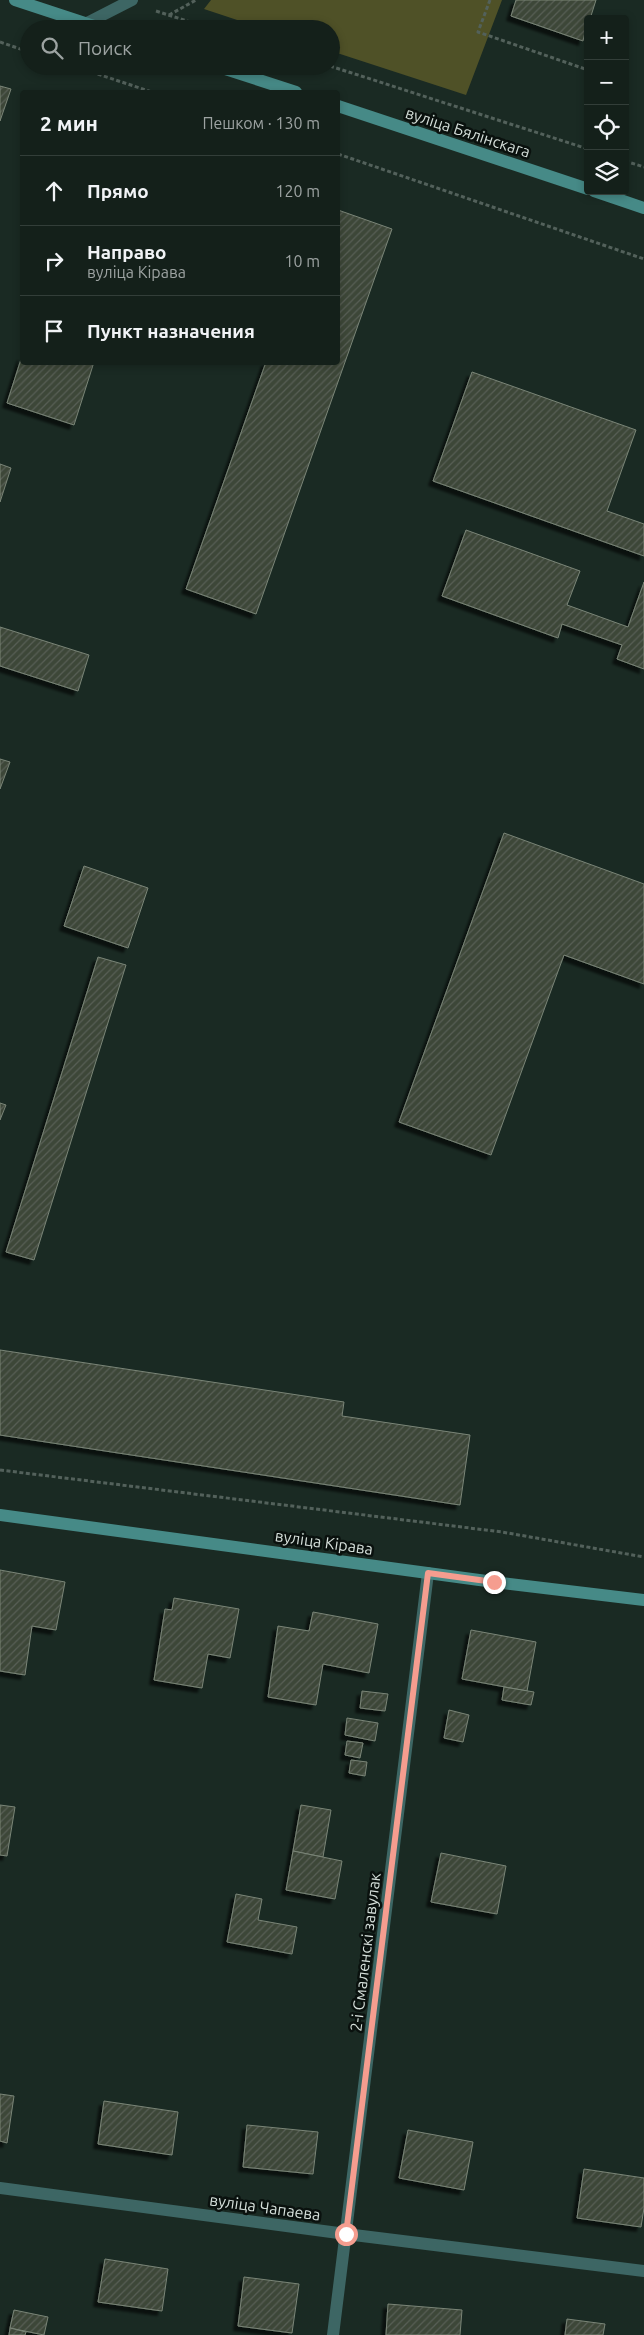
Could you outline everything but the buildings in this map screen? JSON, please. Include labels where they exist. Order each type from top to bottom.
[{"type":"street","points":[[15,0],[75,20]]},
{"type":"street","points":[[95,20],[129,2]]},
{"type":"street","points":[[244,75],[290,90]]},
{"type":"street","name":"вуліца Бялінскага","points":[[340,107],[584,188]]},
{"type":"street","points":[[606,195],[644,208]]},
{"type":"street","name":"вуліца Кірава","points":[[0,1515],[644,1600]]},
{"type":"street","name":"2-і Смаленскі завулак","points":[[334,2335],[428,1573]]},
{"type":"street","name":"вуліца Чапаева","points":[[0,2188],[644,2272]]},
{"type":"path","points":[[169,15],[196,0]]},
{"type":"path","points":[[490,0],[478,32],[584,69]]},
{"type":"path","points":[[129,2],[184,20]]},
{"type":"path","points":[[0,42],[20,49]]},
{"type":"path","points":[[340,69],[584,148]]},
{"type":"path","points":[[100,75],[146,90]]},
{"type":"path","points":[[340,155],[644,259]]},
{"type":"path","points":[[629,162],[644,167]]},
{"type":"path","points":[[0,1470],[502,1532],[644,1557]]},
{"type":"green space","points":[[211,0],[502,0],[466,95],[340,54],[340,20],[237,20],[204,9]]},
{"type":"route","points":[[346,2234],[428,1573],[494,1582]]}]
